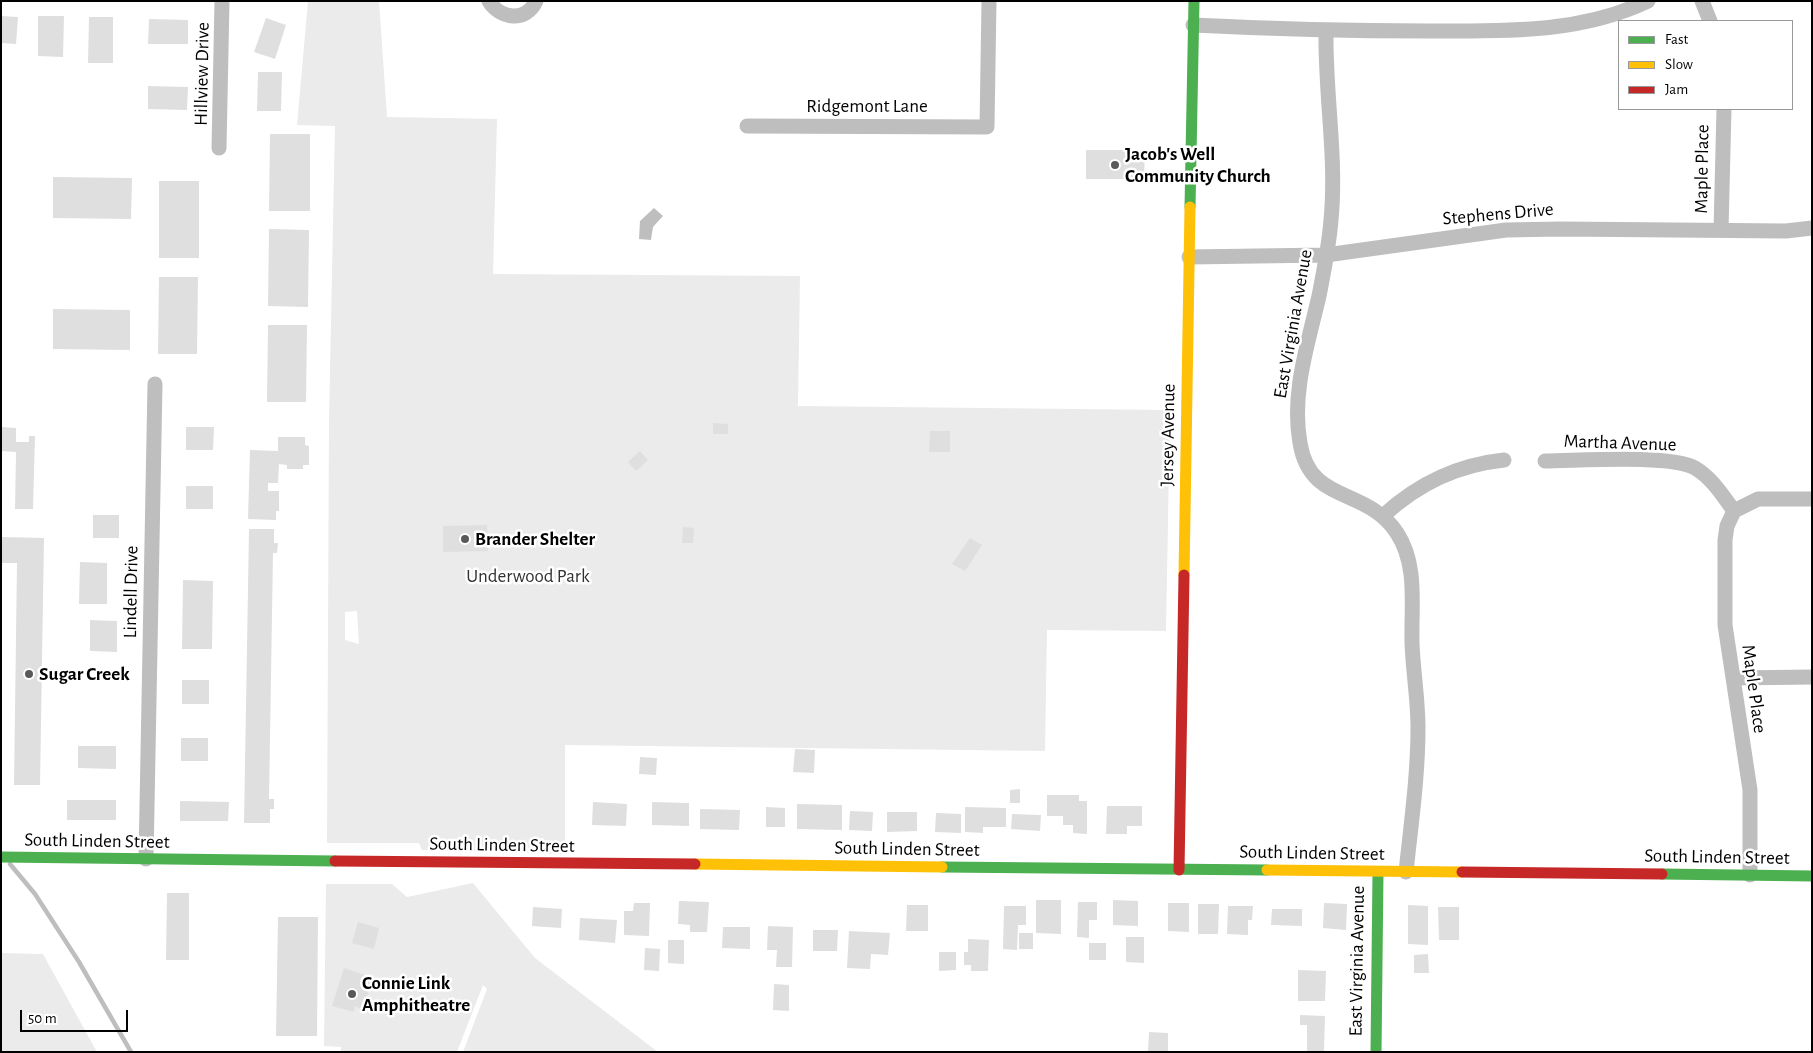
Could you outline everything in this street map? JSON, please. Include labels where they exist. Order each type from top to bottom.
[{"type":"main road","name":"Jersey Avenue","points":[[1179,870],[1194,1]]},
{"type":"main road","name":"South Linden Street","points":[[1,857],[1812,876]]},
{"type":"main road","name":"East Virginia Avenue","points":[[1376,1052],[1378,872]]},
{"type":"street","name":"Hillview Drive","points":[[220,148],[222,1]]},
{"type":"street","points":[[489,1],[500,13],[515,17],[529,11],[536,1]]},
{"type":"street","name":"Ridgemont Lane","points":[[747,126],[987,126],[989,1]]},
{"type":"street","points":[[1193,25],[1326,31],[1524,31],[1592,21],[1627,12],[1648,1]]},
{"type":"street","points":[[1702,1],[1710,20]]},
{"type":"street","name":"East Virginia Avenue","points":[[1326,31],[1326,74],[1334,182],[1326,255],[1301,372],[1299,397],[1300,442],[1308,468],[1315,478],[1332,490],[1361,502],[1384,515],[1398,534],[1406,550],[1412,586],[1412,653],[1418,729],[1406,872]]},
{"type":"street","name":"Maple Place","points":[[1721,230],[1724,110]]},
{"type":"street","name":"Stephens Drive","points":[[1189,257],[1326,255],[1506,230],[1561,228],[1721,230],[1812,228]]},
{"type":"street","name":"Lindell Drive","points":[[146,859],[155,384]]},
{"type":"street","points":[[1384,515],[1403,498],[1446,473],[1466,466],[1504,460]]},
{"type":"street","name":"Martha Avenue","points":[[1545,461],[1672,461],[1694,468],[1708,478],[1734,511]]},
{"type":"street","points":[[1734,511],[1758,499],[1812,499]]},
{"type":"street","name":"Maple Place","points":[[1734,511],[1727,526],[1724,566],[1725,625],[1750,790],[1750,875]]},
{"type":"street","points":[[1733,678],[1812,677]]},
{"type":"green space","name":"Underwood Park","points":[[308,1],[379,1],[387,117],[497,119],[493,274],[800,276],[798,406],[1170,410],[1166,631],[1047,630],[1045,751],[565,745],[565,854],[422,850],[419,843],[327,843],[329,419],[335,126],[297,125]],"holes":[[[357,611],[359,644],[345,640],[345,612]]]},
{"type":"green space","points":[[473,883],[535,958],[658,1052],[463,1052],[487,989],[483,985],[457,1052],[341,1052],[341,1047],[324,1046],[326,884],[392,884],[407,897]]},
{"type":"green space","points":[[1,953],[43,954],[97,1052],[1,1052]]},
{"type":"shaded area","points":[[654,208],[663,216],[653,227],[651,240],[639,239],[640,221]]},
{"type":"building","points":[[1,16],[18,17],[16,44],[1,43]]},
{"type":"building","points":[[38,16],[64,16],[63,57],[38,56]]},
{"type":"building","points":[[89,17],[113,17],[113,63],[88,63]]},
{"type":"building","points":[[266,18],[286,25],[275,59],[254,52]]},
{"type":"building","points":[[149,19],[188,20],[188,44],[148,44]]},
{"type":"building","points":[[258,72],[282,72],[281,111],[257,111]]},
{"type":"building","points":[[148,86],[188,87],[187,110],[148,109]]},
{"type":"building","points":[[270,134],[310,134],[310,211],[269,211]]},
{"type":"building","name":"Jacob's Well Community Church","points":[[1086,150],[1145,150],[1144,179],[1086,179]]},
{"type":"building","points":[[53,177],[132,178],[131,219],[53,218]]},
{"type":"building","points":[[159,181],[199,181],[199,258],[159,258]]},
{"type":"building","points":[[269,229],[309,230],[308,307],[268,306]]},
{"type":"building","points":[[159,277],[198,277],[197,354],[158,354]]},
{"type":"building","points":[[53,309],[130,310],[130,350],[53,349]]},
{"type":"building","points":[[268,325],[307,325],[306,402],[267,402]]},
{"type":"building","points":[[713,423],[728,424],[728,434],[713,434]]},
{"type":"building","points":[[1,427],[16,428],[16,442],[29,442],[29,436],[35,436],[33,509],[15,509],[16,452],[1,451]]},
{"type":"building","points":[[186,427],[214,427],[213,450],[186,450]]},
{"type":"building","points":[[930,431],[950,431],[950,452],[929,452]]},
{"type":"building","points":[[278,437],[305,437],[305,445],[309,446],[309,465],[303,465],[303,469],[287,469],[287,465],[279,464],[278,483],[268,483],[268,491],[279,491],[279,511],[276,511],[276,520],[248,519],[250,450],[278,451]]},
{"type":"building","points":[[640,451],[648,460],[636,471],[628,462]]},
{"type":"building","points":[[186,486],[213,486],[213,509],[186,509]]},
{"type":"building","points":[[93,515],[119,515],[119,538],[93,538]]},
{"type":"building","name":"Brander Shelter","points":[[487,525],[488,551],[443,552],[443,526]]},
{"type":"building","points":[[683,527],[694,528],[693,543],[682,543]]},
{"type":"building","points":[[249,529],[274,529],[274,543],[278,543],[277,553],[273,553],[269,799],[274,799],[274,809],[270,809],[270,823],[244,823]]},
{"type":"building","name":"Sugar Creek","points":[[1,537],[44,538],[40,785],[14,785],[17,563],[1,563]]},
{"type":"building","points":[[970,538],[982,545],[965,571],[952,564]]},
{"type":"building","points":[[80,562],[107,563],[107,604],[79,604]]},
{"type":"building","points":[[183,580],[213,581],[212,649],[182,649]]},
{"type":"building","points":[[90,620],[117,621],[117,652],[90,651]]},
{"type":"building","points":[[182,680],[209,680],[209,704],[182,704]]},
{"type":"building","points":[[181,738],[208,738],[208,761],[181,761]]},
{"type":"building","points":[[78,746],[116,746],[116,769],[78,768]]},
{"type":"building","points":[[795,749],[815,750],[814,773],[793,772]]},
{"type":"building","points":[[640,757],[657,758],[656,775],[639,774]]},
{"type":"building","points":[[1020,789],[1020,803],[1010,803],[1010,790]]},
{"type":"building","points":[[1047,795],[1079,795],[1079,801],[1087,801],[1087,834],[1073,833],[1073,825],[1063,825],[1063,816],[1047,816]]},
{"type":"building","points":[[67,800],[116,800],[116,820],[67,820]]},
{"type":"building","points":[[180,801],[229,802],[228,821],[180,821]]},
{"type":"building","points":[[593,802],[627,804],[626,826],[592,825]]},
{"type":"building","points":[[652,802],[689,803],[689,826],[652,825]]},
{"type":"building","points":[[797,804],[842,805],[842,830],[797,829]]},
{"type":"building","points":[[1107,806],[1142,806],[1142,826],[1127,826],[1127,834],[1106,834]]},
{"type":"building","points":[[766,807],[785,808],[785,827],[766,827]]},
{"type":"building","points":[[965,807],[1006,808],[1006,827],[983,827],[983,833],[965,832]]},
{"type":"building","points":[[700,809],[740,810],[739,830],[700,829]]},
{"type":"building","points":[[850,811],[873,812],[872,831],[849,830]]},
{"type":"building","points":[[887,812],[917,812],[917,831],[887,832]]},
{"type":"building","points":[[936,813],[961,814],[961,833],[935,832]]},
{"type":"building","points":[[1012,814],[1041,815],[1040,831],[1011,829]]},
{"type":"building","points":[[167,893],[189,893],[189,960],[166,960]]},
{"type":"building","points":[[1036,900],[1061,900],[1061,934],[1036,933]]},
{"type":"building","points":[[1113,900],[1138,901],[1138,926],[1113,925]]},
{"type":"building","points":[[679,901],[709,902],[707,932],[690,932],[690,925],[678,924]]},
{"type":"building","points":[[1078,902],[1097,902],[1097,920],[1089,920],[1089,938],[1077,937]]},
{"type":"building","points":[[634,903],[650,903],[649,936],[624,935],[624,911],[633,911]]},
{"type":"building","points":[[1168,903],[1189,903],[1189,932],[1168,931]]},
{"type":"building","points":[[1324,903],[1347,904],[1346,930],[1323,928]]},
{"type":"building","points":[[1198,904],[1219,904],[1218,934],[1198,934]]},
{"type":"building","points":[[907,905],[928,905],[928,931],[906,931]]},
{"type":"building","points":[[1408,905],[1428,906],[1428,945],[1408,944]]},
{"type":"building","points":[[1004,906],[1026,906],[1026,925],[1018,925],[1017,950],[1003,949]]},
{"type":"building","points":[[1228,906],[1253,906],[1252,920],[1248,920],[1248,935],[1227,934]]},
{"type":"building","points":[[533,907],[562,909],[561,928],[532,926]]},
{"type":"building","points":[[1438,907],[1459,907],[1459,940],[1439,940]]},
{"type":"building","points":[[1272,909],[1302,909],[1302,926],[1271,925]]},
{"type":"building","points":[[278,917],[318,917],[317,1036],[276,1036]]},
{"type":"building","points":[[580,918],[617,920],[615,943],[579,940]]},
{"type":"building","points":[[358,922],[379,928],[374,949],[352,943]]},
{"type":"building","points":[[768,926],[793,927],[792,967],[776,967],[777,950],[767,950]]},
{"type":"building","points":[[723,927],[750,927],[750,949],[722,948]]},
{"type":"building","points":[[813,930],[838,930],[837,951],[813,951]]},
{"type":"building","points":[[849,931],[890,933],[888,955],[871,954],[870,969],[847,968]]},
{"type":"building","points":[[1019,933],[1033,933],[1033,949],[1019,949]]},
{"type":"building","points":[[1126,937],[1144,937],[1144,963],[1126,962]]},
{"type":"building","points":[[968,939],[989,940],[988,971],[971,971],[971,965],[964,965],[964,952],[968,952]]},
{"type":"building","points":[[668,940],[684,940],[684,964],[668,963]]},
{"type":"building","points":[[1089,943],[1106,943],[1106,960],[1089,960]]},
{"type":"building","points":[[645,948],[660,949],[659,971],[644,970]]},
{"type":"building","points":[[939,952],[956,952],[956,970],[939,971]]},
{"type":"building","points":[[1428,954],[1429,973],[1414,973],[1414,955]]},
{"type":"building","name":"Connie Link Amphitheatre","points":[[344,968],[365,975],[363,980],[371,982],[363,1010],[355,1006],[354,1012],[332,1006]]},
{"type":"building","points":[[1298,970],[1326,971],[1325,1001],[1298,1001]]},
{"type":"building","points":[[774,984],[789,985],[789,1011],[773,1010]]},
{"type":"building","points":[[1300,1015],[1325,1016],[1324,1052],[1307,1052],[1307,1025],[1300,1025]]},
{"type":"building","points":[[1149,1032],[1168,1033],[1168,1052],[1148,1052]]},
{"type":"waterway","points":[[10,864],[35,894],[79,962],[131,1052]]},
{"type":"traffic: fast","points":[[1190,207],[1194,1]]},
{"type":"traffic: fast","points":[[1,857],[335,861]]},
{"type":"traffic: fast","points":[[942,867],[1267,870]]},
{"type":"traffic: fast","points":[[1376,1052],[1378,872]]},
{"type":"traffic: fast","points":[[1662,874],[1812,876]]},
{"type":"traffic: slow","points":[[1184,575],[1190,207]]},
{"type":"traffic: slow","points":[[695,864],[942,867]]},
{"type":"traffic: slow","points":[[1267,870],[1462,872]]},
{"type":"traffic: jam","points":[[1179,870],[1184,575]]},
{"type":"traffic: jam","points":[[335,861],[695,864]]},
{"type":"traffic: jam","points":[[1462,872],[1662,874]]},
{"type":"place","name":"Jacob's Well Community Church","points":[[1115,165]]},
{"type":"place","name":"Brander Shelter","points":[[465,539]]},
{"type":"place","name":"Sugar Creek","points":[[29,674]]},
{"type":"place","name":"Connie Link Amphitheatre","points":[[352,994]]}]
